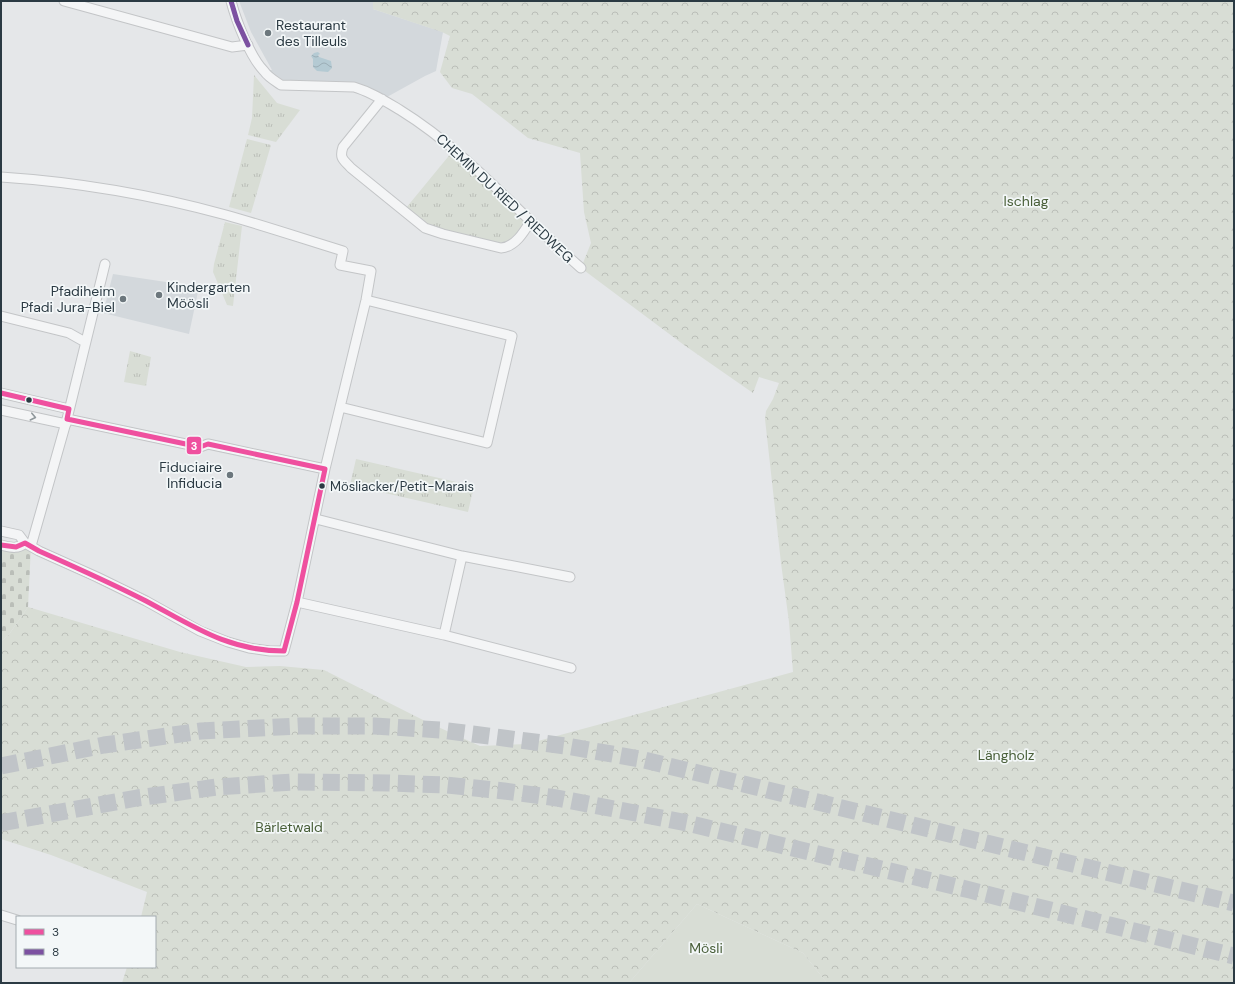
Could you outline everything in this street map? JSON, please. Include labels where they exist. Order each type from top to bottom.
[{"type":"street","points":[[64,1],[232,47],[248,45]]},
{"type":"street","name":"CHEMIN DU RIED / RIEDWEG","points":[[231,1],[237,21],[257,61],[264,71],[281,85],[354,87],[365,90],[382,99],[439,137],[581,268]]},
{"type":"street","points":[[382,99],[343,148],[341,154],[342,158],[351,168],[425,228],[443,234],[505,248],[519,238],[530,222]]},
{"type":"street","points":[[1,176],[119,191],[218,213],[343,250],[340,264],[371,271],[366,300],[325,469],[316,519],[297,602],[284,651],[249,648],[228,642],[200,631],[146,601],[39,551],[28,545],[19,535],[1,531]]},
{"type":"street","points":[[28,545],[67,422],[85,342],[105,264]]},
{"type":"street","points":[[340,407],[487,443],[512,336],[366,300]]},
{"type":"street","points":[[1,316],[68,332],[85,342]]},
{"type":"street","points":[[1,394],[69,409]]},
{"type":"street","points":[[1,410],[200,447],[208,444],[325,469]]},
{"type":"street","points":[[316,519],[462,556],[570,577]]},
{"type":"street","points":[[1,545],[20,548],[28,545]]},
{"type":"street","points":[[444,634],[462,556]]},
{"type":"street","points":[[297,602],[444,634],[571,668]]},
{"type":"street","points":[[1,915],[16,920]]},
{"type":"shaded area","points":[[239,1],[373,1],[373,9],[443,32],[436,71],[387,97],[355,82],[278,79],[268,70],[272,70],[251,32]]},
{"type":"shaded area","points":[[113,274],[199,287],[189,334],[103,313]]},
{"type":"green space","points":[[373,1],[1234,1],[1234,983],[827,983],[803,953],[697,904],[629,983],[122,983],[127,968],[156,968],[156,916],[141,916],[147,892],[51,855],[1,839],[1,642],[10,633],[28,607],[180,652],[246,667],[280,666],[324,670],[425,721],[480,746],[527,744],[793,672],[789,622],[765,419],[766,411],[773,399],[779,383],[759,377],[753,393],[684,345],[581,268],[591,243],[584,212],[580,153],[528,138],[472,94],[452,88],[440,72],[450,36],[373,9]]},
{"type":"green space","points":[[254,75],[277,103],[300,110],[276,142],[248,135],[252,118]]},
{"type":"green space","points":[[247,139],[271,145],[251,213],[229,207]]},
{"type":"green space","points":[[452,152],[522,218],[522,227],[508,242],[496,243],[439,230],[427,225],[406,208]]},
{"type":"green space","points":[[225,222],[242,226],[233,306],[227,305],[213,272]]},
{"type":"green space","points":[[130,351],[151,357],[146,386],[124,382]]},
{"type":"green space","points":[[356,459],[474,486],[468,512],[350,485]]},
{"type":"green space","points":[[1,545],[31,546],[28,607],[10,633],[1,642]]},
{"type":"green space","name":"Mösli","points":[[697,904],[803,953],[827,983],[629,983]]},
{"type":"water","points":[[318,52],[320,54],[318,55],[319,57],[331,61],[332,68],[328,72],[317,71],[313,67],[313,59],[311,56]]},
{"type":"tunnel","points":[[1,766],[104,745],[201,731],[298,726],[375,726],[441,730],[566,746],[640,759],[1234,903]]},
{"type":"tunnel","points":[[1,823],[137,798],[217,787],[293,782],[447,785],[504,791],[557,798],[687,823],[970,890],[1234,956]]},
{"type":"transit line","name":"8","points":[[231,1],[237,21],[248,45]]},
{"type":"transit line","name":"3","points":[[1,393],[69,409],[67,419],[200,447],[208,444],[325,469],[297,602],[284,651],[245,647],[228,642],[196,628],[133,594],[39,551],[25,543],[16,547],[1,545]]},
{"type":"place","name":"Restaurant des Tilleuls","points":[[268,33]]},
{"type":"place","name":"Kindergarten Möösli","points":[[159,295]]},
{"type":"place","name":"Pfadiheim Pfadi Jura-Biel","points":[[123,299]]},
{"type":"place","name":"Fiduciaire Infiducia","points":[[230,475]]},
{"type":"place","name":"Mösliacker/Petit-Marais","points":[[322,486]]},
{"type":"park label","name":"Ischlag","points":[[1026,201]]},
{"type":"park label","name":"Längholz","points":[[1006,755]]},
{"type":"park label","name":"Bärletwald","points":[[289,827]]}]
